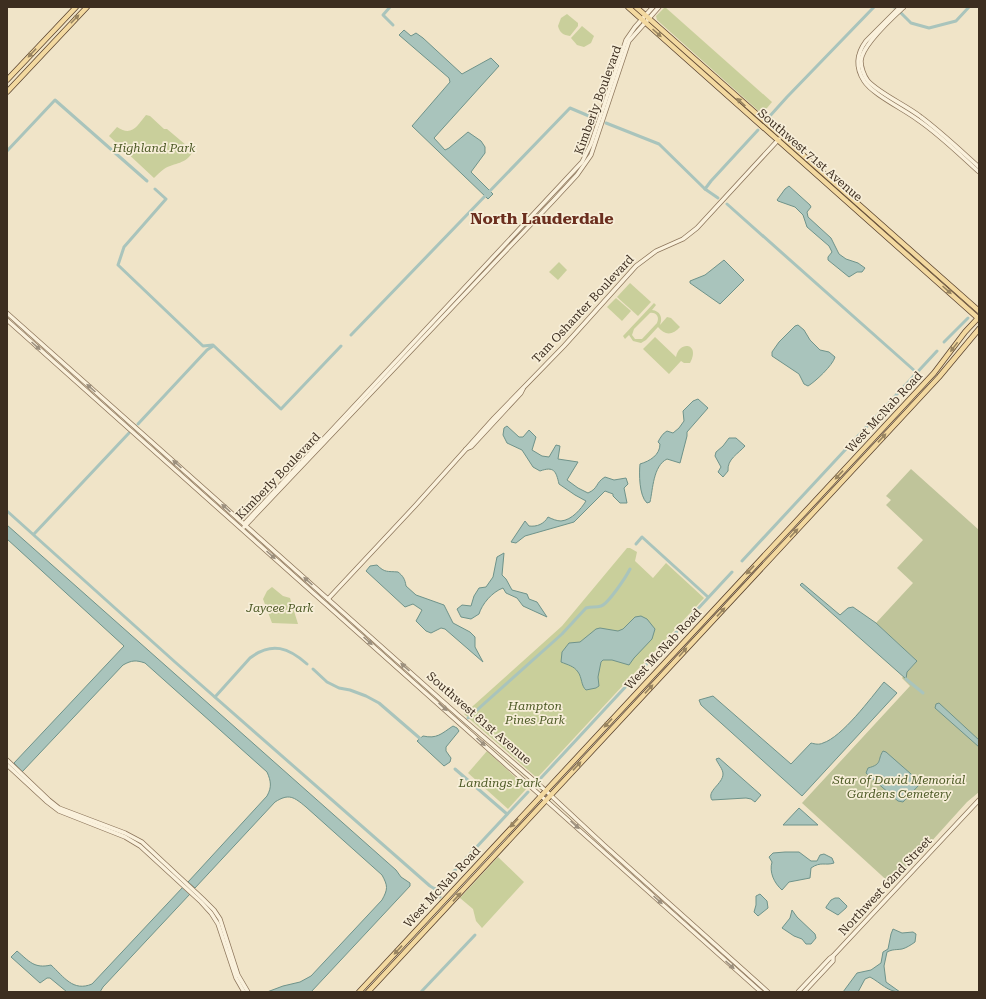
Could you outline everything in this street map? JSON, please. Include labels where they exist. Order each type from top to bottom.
[{"type":"main road","points":[[7,80],[76,7]]},
{"type":"main road","points":[[7,92],[87,7]]},
{"type":"main road","name":"Southwest 71st Avenue","points":[[628,7],[645,19],[746,113],[780,138],[824,176],[913,260],[979,318]]},
{"type":"main road","name":"Southwest 71st Avenue","points":[[636,7],[645,19]]},
{"type":"main road","name":"Southwest 71st Avenue","points":[[780,138],[813,170],[832,180],[979,311]]},
{"type":"main road","points":[[876,226],[910,255],[917,256]]},
{"type":"main road","points":[[913,260],[919,261],[937,277],[944,280]]},
{"type":"main road","name":"West McNab Road","points":[[359,992],[545,790],[934,373],[965,332],[979,318]]},
{"type":"main road","name":"West McNab Road","points":[[368,992],[939,377],[979,329]]},
{"type":"main road","points":[[694,640],[696,633],[709,619],[710,614]]},
{"type":"main road","points":[[597,735],[602,739]]},
{"type":"street","name":"Kimberly Boulevard","points":[[413,345],[497,260],[566,186],[588,160],[595,146],[627,48],[633,36],[653,7]]},
{"type":"street","name":"Kimberly Boulevard","points":[[242,529],[582,162],[591,144],[626,40],[645,19],[659,7]]},
{"type":"street","points":[[904,7],[899,9],[866,41],[862,47],[858,62],[860,74],[867,85],[918,120],[979,172]]},
{"type":"street","points":[[899,9],[865,48],[861,62],[866,79],[874,86],[921,117],[979,167]]},
{"type":"street","name":"Tam Oshanter Boulevard","points":[[328,599],[466,450],[519,390],[524,388],[639,263],[656,251],[683,239],[697,228],[780,138]]},
{"type":"street","points":[[497,260],[498,256],[508,243]]},
{"type":"street","name":"Southwest 81st Avenue","points":[[7,313],[545,790],[768,992]]},
{"type":"street","name":"Southwest 81st Avenue","points":[[7,320],[761,992]]},
{"type":"street","points":[[7,760],[59,808],[125,833],[142,842],[204,898],[220,919],[238,975],[248,992]]},
{"type":"street","points":[[7,765],[46,801],[59,810],[125,837],[140,846],[201,902],[218,924],[236,978],[244,992]]},
{"type":"street","name":"Northwest 62nd Street","points":[[798,992],[979,800]]},
{"type":"street","name":"Northwest 62nd Street","points":[[804,992],[833,961],[833,956]]},
{"type":"street","points":[[807,983],[807,988]]},
{"type":"green space","points":[[665,7],[772,102],[762,114],[657,20],[656,16]]},
{"type":"green space","points":[[567,14],[578,23],[578,26],[570,36],[562,33],[558,26],[561,18]]},
{"type":"green space","points":[[582,26],[594,36],[591,43],[584,47],[577,45],[571,38]]},
{"type":"green space","name":"Highland Park","points":[[146,115],[150,116],[164,129],[167,129],[193,151],[187,159],[164,169],[154,178],[109,136],[117,127],[127,131],[134,129]]},
{"type":"green space","points":[[559,262],[567,270],[558,280],[549,272]]},
{"type":"green space","points":[[630,283],[651,302],[638,316],[617,297]]},
{"type":"green space","points":[[616,298],[631,311],[622,321],[607,307]]},
{"type":"green space","points":[[654,303],[656,305],[652,310],[659,313],[661,319],[660,325],[667,317],[671,318],[680,327],[675,332],[666,333],[658,327],[646,340],[641,343],[633,341],[629,335],[625,339],[623,336]],"holes":[[[650,313],[656,314],[658,317],[657,323],[642,339],[635,339],[632,335],[634,329]]]},
{"type":"green space","points":[[655,337],[676,357],[681,348],[688,346],[691,348],[693,351],[693,356],[690,363],[684,363],[681,361],[669,374],[643,349]]},
{"type":"green space","name":"Star of David Memorial Gardens Cemetery","points":[[911,469],[979,530],[979,792],[967,802],[892,885],[802,803],[910,686],[902,678],[917,661],[876,623],[913,583],[897,568],[923,540],[886,505],[891,500],[886,496]]},
{"type":"green space","name":"Hampton Pines Park","points":[[627,548],[637,552],[635,561],[653,578],[666,563],[704,598],[537,778],[464,714],[562,626]]},
{"type":"green space","name":"Jaycee Park","points":[[272,587],[283,596],[290,598],[298,624],[272,623],[263,599],[267,591]]},
{"type":"green space","name":"Landings Park","points":[[487,751],[527,788],[508,809],[468,773]]},
{"type":"green space","points":[[498,857],[524,882],[482,928],[476,921],[473,909],[460,898]]},
{"type":"water","points":[[404,30],[411,36],[416,33],[423,38],[462,74],[491,58],[499,66],[434,138],[445,150],[468,132],[481,141],[485,147],[485,153],[471,172],[493,194],[488,199],[412,126],[450,82],[449,78],[399,35]]},
{"type":"water","points":[[789,186],[810,205],[811,207],[807,212],[808,217],[831,238],[839,254],[865,268],[862,272],[857,272],[849,277],[828,260],[828,257],[832,252],[829,246],[807,227],[803,215],[795,207],[777,200]]},
{"type":"water","points":[[724,260],[744,280],[720,304],[690,283],[690,281],[705,275]]},
{"type":"water","points":[[798,325],[804,330],[810,340],[820,350],[829,352],[835,357],[823,373],[808,386],[804,384],[799,374],[772,356],[772,352],[779,342],[795,326]]},
{"type":"water","points":[[698,399],[708,408],[687,432],[680,463],[667,459],[662,462],[654,478],[650,502],[647,503],[644,500],[641,490],[640,464],[651,459],[656,454],[660,448],[660,444],[658,442],[664,433],[667,431],[673,433],[679,428],[684,421],[683,411],[693,401]]},
{"type":"water","points":[[507,426],[519,437],[523,437],[529,430],[536,437],[532,450],[542,456],[549,457],[556,445],[560,446],[558,459],[578,462],[567,480],[588,493],[605,477],[614,480],[626,478],[628,484],[624,488],[627,503],[620,503],[613,496],[613,494],[605,491],[574,522],[525,536],[516,543],[511,542],[525,521],[529,526],[532,526],[542,523],[548,517],[558,521],[569,519],[576,514],[586,501],[559,484],[554,471],[548,469],[540,471],[533,467],[522,450],[507,443],[503,435],[504,428]]},
{"type":"water","points":[[729,438],[736,438],[745,446],[731,460],[728,471],[723,477],[718,472],[721,467],[715,456],[716,452]]},
{"type":"water","points":[[7,525],[396,870],[401,877],[410,883],[410,886],[311,992],[267,992],[300,982],[311,976],[382,900],[386,885],[382,875],[306,807],[295,799],[288,797],[275,802],[195,888],[188,882],[267,796],[270,790],[270,781],[267,772],[145,663],[134,661],[123,665],[22,772],[14,763],[124,646],[7,539]]},
{"type":"water","points":[[504,553],[502,575],[512,590],[527,594],[529,599],[537,602],[547,617],[523,606],[517,598],[506,593],[503,588],[495,592],[488,599],[482,606],[479,614],[471,619],[461,617],[457,609],[462,605],[471,606],[474,596],[479,588],[486,587],[493,577],[497,557]]},
{"type":"water","points":[[377,565],[384,570],[398,572],[404,578],[406,586],[416,595],[444,605],[453,623],[470,632],[475,637],[475,647],[483,662],[445,629],[441,628],[431,633],[426,631],[416,621],[422,610],[413,604],[405,607],[366,571],[370,566]]},
{"type":"water","points":[[802,583],[840,615],[848,608],[853,607],[876,623],[917,661],[907,672],[906,679],[800,585]]},
{"type":"water","points":[[641,616],[647,619],[655,629],[652,639],[629,665],[612,660],[603,660],[601,662],[598,677],[599,686],[596,688],[586,690],[575,668],[561,662],[562,652],[569,643],[580,642],[596,629],[600,628],[618,631],[623,629],[635,617]]},
{"type":"water","points":[[884,682],[897,693],[802,796],[701,705],[699,700],[713,696],[791,764],[811,743],[822,744],[839,733],[864,707]]},
{"type":"water","points":[[939,703],[979,740],[979,747],[935,708],[936,704]]},
{"type":"water","points":[[453,726],[459,731],[446,747],[446,751],[451,758],[450,762],[444,766],[417,741],[423,736],[432,737],[439,735]]},
{"type":"water","points":[[883,751],[919,781],[919,785],[903,802],[898,801],[866,773],[868,768],[878,763]]},
{"type":"water","points":[[719,758],[761,795],[755,802],[746,798],[712,800],[711,794],[722,778],[723,774],[716,759]]},
{"type":"water","points":[[799,808],[818,825],[783,825]]},
{"type":"water","points":[[799,852],[811,861],[817,861],[820,855],[824,854],[832,858],[834,863],[814,866],[811,868],[810,878],[789,882],[782,890],[773,877],[771,870],[772,862],[769,857],[773,853]]},
{"type":"water","points":[[183,887],[190,894],[100,992],[67,992],[50,978],[47,978],[40,983],[11,957],[17,951],[36,965],[51,965],[74,985],[85,986],[92,984]]},
{"type":"water","points":[[760,894],[767,901],[768,908],[758,916],[754,912],[756,896]]},
{"type":"water","points":[[839,898],[847,906],[838,915],[826,908],[831,900]]},
{"type":"water","points":[[792,910],[797,917],[815,934],[816,938],[811,944],[806,944],[802,939],[794,936],[782,928],[790,918]]},
{"type":"water","points":[[893,929],[902,933],[913,932],[916,934],[915,942],[905,948],[887,952],[884,966],[886,982],[900,992],[888,989],[870,977],[865,979],[858,992],[843,992],[857,973],[871,970],[881,963],[883,952],[888,949]]},
{"type":"waterway","points":[[390,7],[383,15],[393,25]]},
{"type":"waterway","points":[[769,117],[874,7]]},
{"type":"waterway","points":[[901,13],[911,23],[929,28],[956,21],[969,7]]},
{"type":"waterway","points":[[7,151],[55,100],[147,181]]},
{"type":"waterway","points":[[351,335],[570,108],[596,119]]},
{"type":"waterway","points":[[606,123],[659,144],[705,189]]},
{"type":"waterway","points":[[718,198],[705,189],[758,130]]},
{"type":"waterway","points":[[155,189],[166,199],[124,247],[118,265],[203,346],[213,345],[281,409],[341,346]]},
{"type":"waterway","points":[[727,204],[916,372]]},
{"type":"waterway","points":[[944,342],[968,318]]},
{"type":"waterway","points":[[138,424],[207,350],[213,346]]},
{"type":"waterway","points":[[742,561],[937,351]]},
{"type":"waterway","points":[[34,534],[129,433]]},
{"type":"waterway","points":[[7,511],[175,662],[435,889],[443,883],[528,792]]},
{"type":"waterway","points":[[636,544],[642,537],[708,597]]},
{"type":"waterway","points":[[468,718],[562,634],[586,608],[599,607],[604,604],[617,590],[630,569]]},
{"type":"waterway","points":[[540,779],[732,572]]},
{"type":"waterway","points":[[215,697],[250,658],[266,650],[273,648],[287,651],[294,654],[307,664]]},
{"type":"waterway","points":[[313,669],[327,682],[339,688],[350,690],[366,696],[379,703],[423,741]]},
{"type":"waterway","points":[[906,679],[923,693]]},
{"type":"waterway","points":[[455,769],[507,814]]},
{"type":"waterway","points":[[435,889],[440,897]]},
{"type":"waterway","points":[[421,992],[475,935]]},
{"type":"district","name":"North Lauderdale","points":[[542,218]]}]
